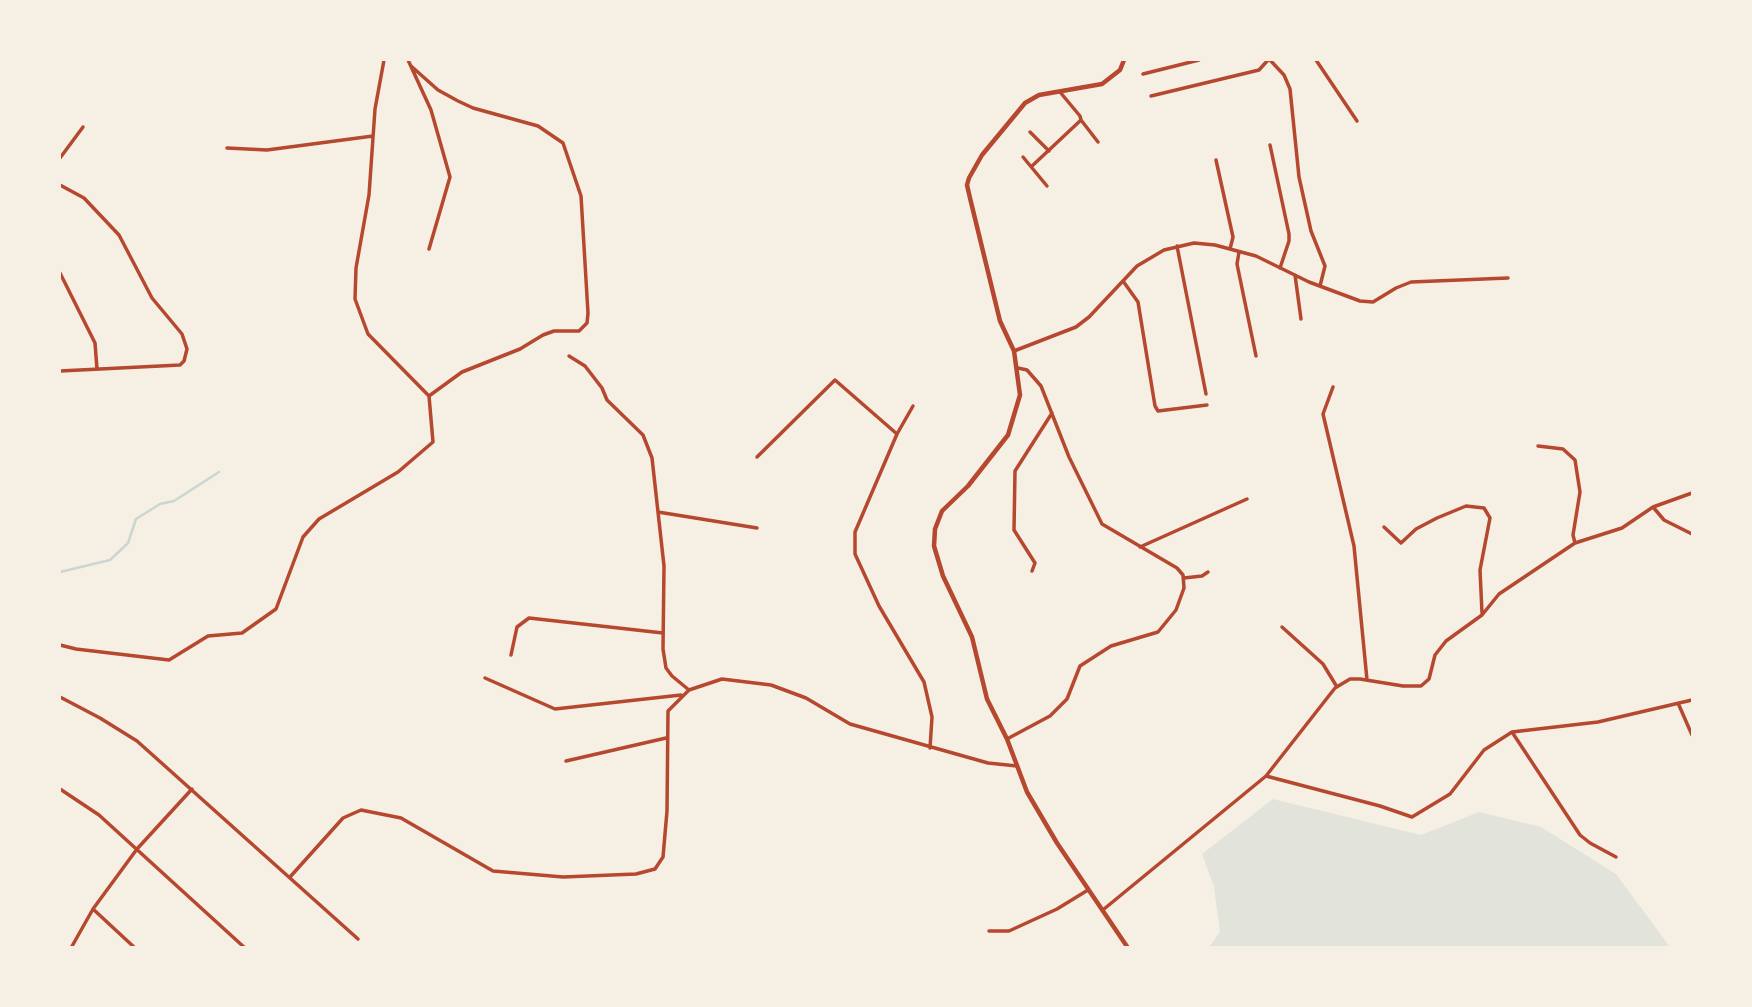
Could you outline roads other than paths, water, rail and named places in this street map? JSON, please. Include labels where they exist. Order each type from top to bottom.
[{"type":"street","points":[[60,645],[169,660],[208,636],[242,633],[275,609],[303,537],[319,519],[398,472],[433,442],[429,396],[368,334],[355,299],[356,268],[369,195],[373,136],[384,60]]},
{"type":"street","points":[[1124,60],[1120,70],[1102,84],[1039,94],[1026,103],[974,166],[967,185],[1000,321],[1014,351],[1020,395],[1009,435],[968,486],[942,511],[935,529],[934,546],[940,569],[972,637],[987,699],[1007,739],[1027,792],[1057,843],[1128,947]]},
{"type":"street","points":[[1143,74],[1199,60]]},
{"type":"street","points":[[1151,96],[1259,70],[1269,60],[1284,75],[1290,89],[1299,177],[1311,231],[1325,266],[1320,286]]},
{"type":"street","points":[[1316,60],[1357,121]]},
{"type":"street","points":[[409,62],[438,90],[458,101],[473,108],[538,126],[563,142],[581,197],[587,323],[579,331],[554,331],[543,335],[520,349],[462,372],[429,396]]},
{"type":"street","points":[[409,62],[431,110],[450,177],[429,249]]},
{"type":"street","points":[[1060,92],[1098,142]]},
{"type":"street","points":[[1032,166],[1081,120]]},
{"type":"street","points":[[60,158],[83,127]]},
{"type":"street","points":[[1030,132],[1049,151]]},
{"type":"street","points":[[227,148],[267,150],[373,136]]},
{"type":"street","points":[[1270,145],[1289,233],[1280,268]]},
{"type":"street","points":[[1023,157],[1047,186]]},
{"type":"street","points":[[1216,160],[1233,237],[1230,249]]},
{"type":"street","points":[[60,185],[85,198],[119,235],[152,298],[177,327],[185,342],[185,357],[180,365],[60,371]]},
{"type":"street","points":[[1014,351],[1076,327],[1089,317],[1137,266],[1164,250],[1194,243],[1256,256],[1320,286],[1360,301],[1373,302],[1411,282],[1508,278]]},
{"type":"street","points":[[1177,246],[1206,394]]},
{"type":"street","points":[[1239,252],[1237,264],[1256,356]]},
{"type":"street","points":[[60,273],[95,343],[97,369]]},
{"type":"street","points":[[1295,275],[1301,318]]},
{"type":"street","points":[[1123,280],[1138,302],[1158,411],[1207,405]]},
{"type":"street","points":[[569,356],[585,366],[602,388],[607,400],[643,435],[652,458],[664,566],[663,633],[666,668],[689,690]]},
{"type":"street","points":[[1007,739],[1050,716],[1067,699],[1080,666],[1111,646],[1157,632],[1176,610],[1184,589],[1184,579],[1177,568],[1102,524],[1069,457],[1041,386],[1027,370],[1018,368]]},
{"type":"street","points":[[757,457],[835,380],[897,434]]},
{"type":"street","points":[[1333,387],[1323,414],[1354,546],[1367,680]]},
{"type":"street","points":[[913,406],[897,434],[855,532],[855,554],[879,606],[924,682],[932,717],[930,748]]},
{"type":"street","points":[[1032,571],[1035,563],[1014,530],[1015,471],[1052,413]]},
{"type":"street","points":[[1538,446],[1563,449],[1575,460],[1580,492],[1573,535],[1575,543]]},
{"type":"street","points":[[1104,909],[1266,776],[1338,687],[1350,679],[1421,686],[1429,679],[1435,655],[1446,641],[1482,615],[1499,594],[1575,543],[1622,528],[1653,507],[1692,493]]},
{"type":"street","points":[[1140,547],[1247,499]]},
{"type":"street","points":[[1384,527],[1401,543],[1416,529],[1437,518],[1466,506],[1484,508],[1490,518],[1480,570],[1482,615]]},
{"type":"street","points":[[1653,507],[1664,520],[1692,534]]},
{"type":"street","points":[[658,512],[757,528]]},
{"type":"street","points":[[1184,579],[1209,572]]},
{"type":"street","points":[[511,655],[517,627],[529,618],[663,633]]},
{"type":"street","points":[[1282,627],[1323,664],[1338,687]]},
{"type":"street","points":[[485,678],[555,709],[683,695]]},
{"type":"street","points":[[290,877],[343,818],[361,810],[401,818],[493,871],[563,877],[636,874],[655,869],[663,856],[667,811],[668,711],[689,690],[722,679],[771,685],[806,698],[850,723],[988,763],[1017,766]]},
{"type":"street","points":[[60,697],[136,741],[358,939]]},
{"type":"street","points":[[1266,776],[1412,817],[1450,794],[1484,750],[1512,732],[1598,722],[1692,700]]},
{"type":"street","points":[[1678,703],[1692,735]]},
{"type":"street","points":[[1512,732],[1580,835],[1616,857]]},
{"type":"street","points":[[566,761],[666,738]]},
{"type":"street","points":[[60,789],[99,815],[245,947]]},
{"type":"street","points":[[71,947],[93,909],[137,849],[192,789]]},
{"type":"street","points":[[989,932],[1009,931],[1057,909],[1090,889]]},
{"type":"street","points":[[93,909],[135,947]]},
{"type":"waterway","points":[[60,572],[110,560],[128,543],[136,519],[160,504],[174,501],[219,472]]}]
